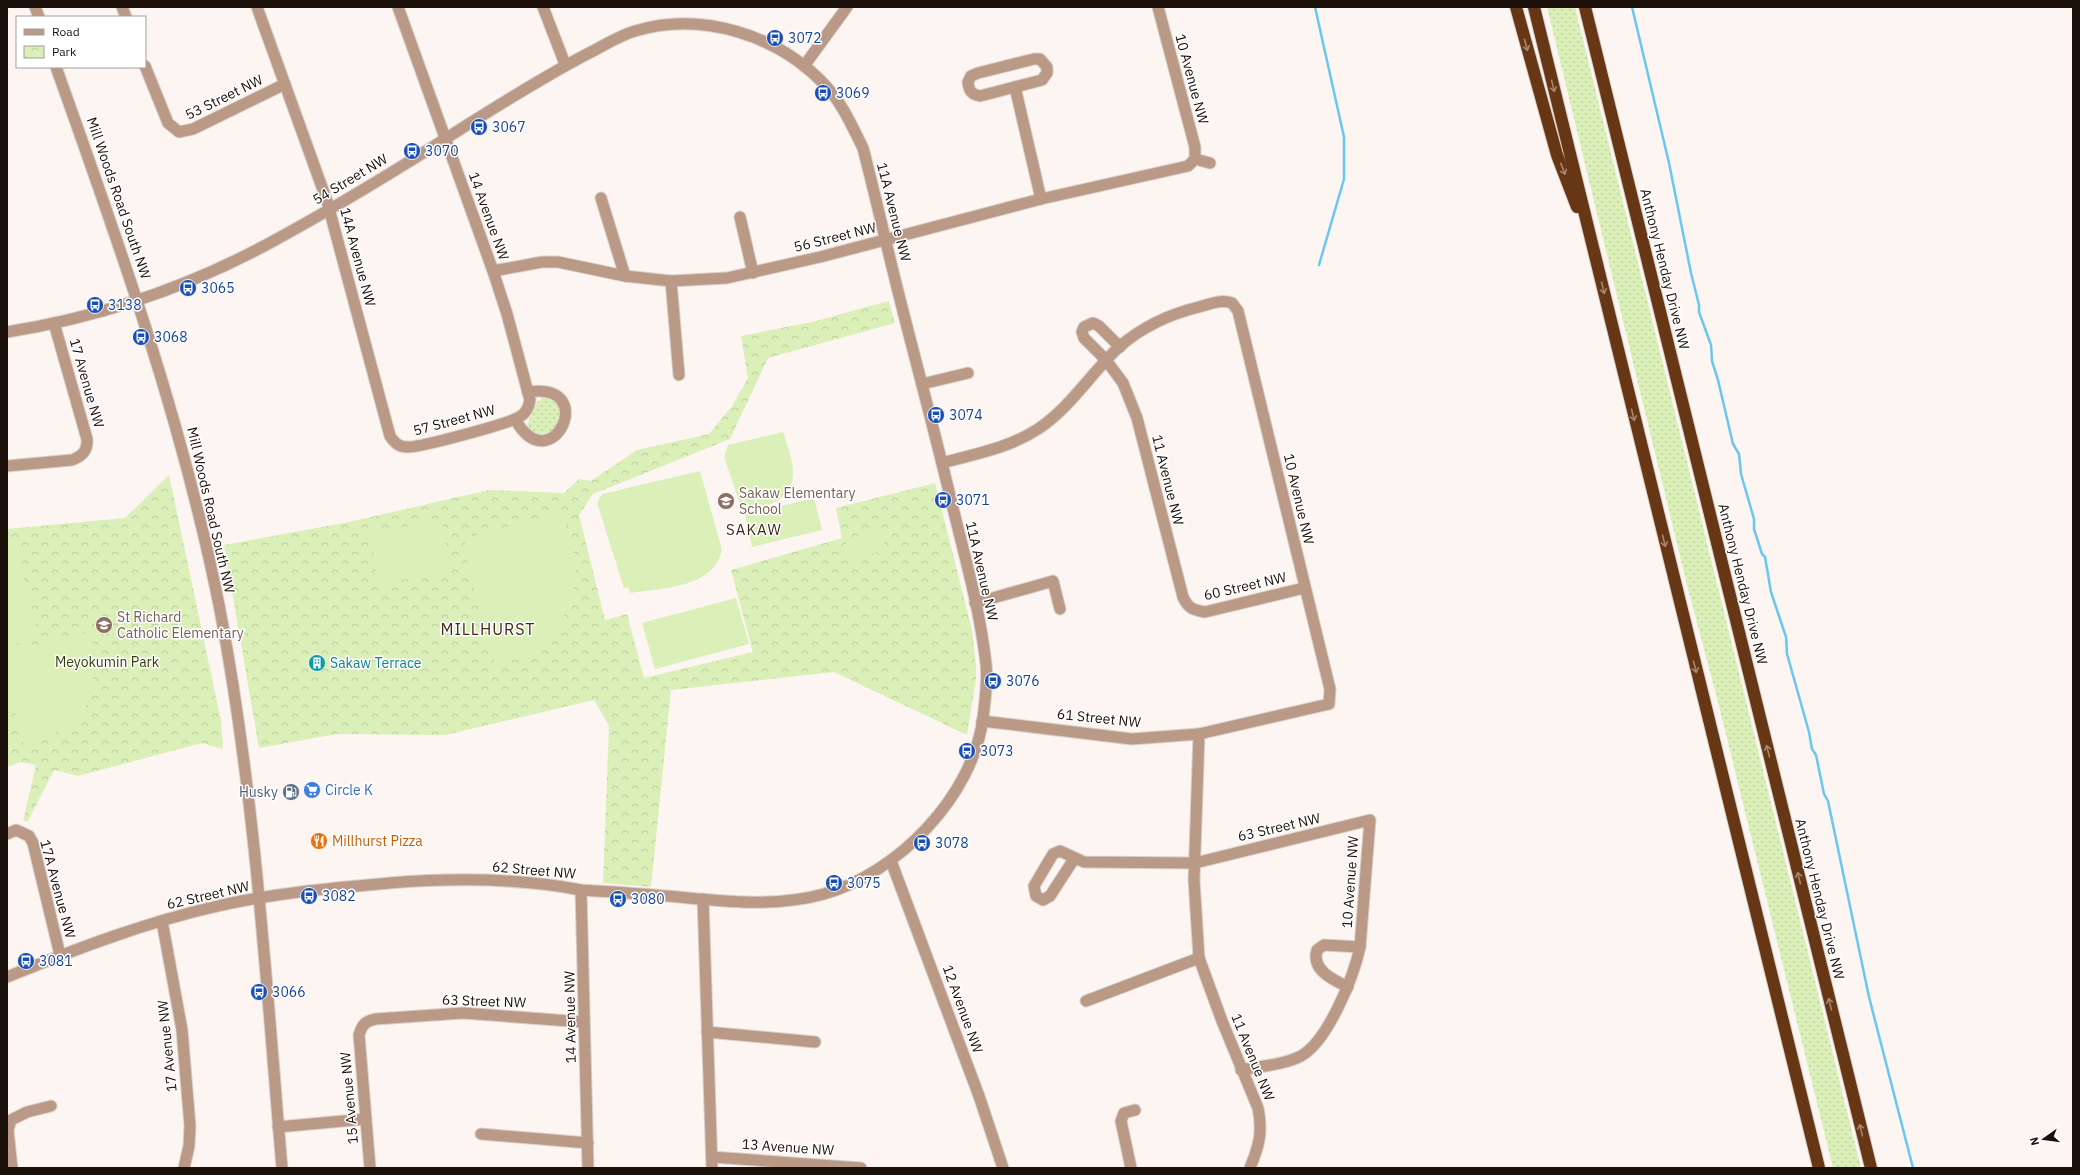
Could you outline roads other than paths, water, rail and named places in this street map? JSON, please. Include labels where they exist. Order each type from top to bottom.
[{"type":"highway","points":[[1516,7],[1557,155],[1593,250]]},
{"type":"highway","points":[[1534,7],[1819,1168]]},
{"type":"highway","name":"Anthony Henday Drive NW","points":[[1585,7],[1871,1168]]},
{"type":"street","name":"14A Avenue NW","points":[[257,7],[329,208],[390,436],[395,443],[401,446]]},
{"type":"street","name":"14 Avenue NW","points":[[398,7],[493,271],[529,396]]},
{"type":"street","points":[[543,7],[565,64]]},
{"type":"street","points":[[804,66],[847,7]]},
{"type":"street","name":"10 Avenue NW","points":[[1158,7],[1195,147],[1195,159]]},
{"type":"street","name":"54 Street NW","points":[[7,332],[54,323],[138,300],[228,264],[278,239],[446,139],[565,64],[635,31],[678,24],[701,24],[739,31],[769,44],[804,66]]},
{"type":"street","points":[[1034,59],[1040,59],[1047,67],[1047,73],[1042,80],[1015,87],[980,96],[970,92],[968,82],[971,76],[978,72],[1034,59]]},
{"type":"street","name":"11A Avenue NW","points":[[804,66],[826,85],[847,115],[863,148],[942,463],[975,603],[987,666],[982,721]]},
{"type":"street","name":"Mill Woods Road South NW","points":[[56,68],[138,300],[176,426],[207,550],[220,612],[241,740],[260,898],[282,1168]]},
{"type":"street","name":"53 Street NW","points":[[146,68],[166,119],[174,130],[188,131],[285,84]]},
{"type":"street","points":[[1015,87],[1041,199]]},
{"type":"street","points":[[1195,159],[1210,163]]},
{"type":"street","name":"56 Street NW","points":[[493,271],[542,262],[558,262],[625,276],[671,281],[726,278],[753,273],[886,240],[1041,199],[1188,166],[1195,159]]},
{"type":"street","points":[[601,198],[625,276]]},
{"type":"street","points":[[740,217],[753,273]]},
{"type":"street","points":[[671,281],[679,375]]},
{"type":"street","name":"10 Avenue NW","points":[[1120,346],[1150,326],[1185,310],[1220,302],[1232,303],[1238,311],[1304,588],[1330,689],[1329,704]]},
{"type":"street","name":"17 Avenue NW","points":[[7,466],[72,460],[80,457],[86,452],[87,439],[54,323]]},
{"type":"street","name":"11 Avenue NW","points":[[1120,346],[1099,326],[1093,323],[1084,327],[1082,332],[1084,338],[1106,360],[1123,383],[1138,418],[1183,597],[1187,606],[1192,610]]},
{"type":"street","points":[[942,463],[1004,447],[1036,430],[1056,416],[1120,346]]},
{"type":"street","points":[[922,384],[968,373]]},
{"type":"street","name":"57 Street NW","points":[[401,446],[408,448],[464,435],[515,420],[526,411],[529,396],[544,391],[557,395],[565,405],[565,422],[556,435],[549,440],[541,441],[528,436],[515,420]]},
{"type":"street","points":[[975,603],[1053,581],[1060,609]]},
{"type":"street","name":"60 Street NW","points":[[1192,610],[1205,612],[1304,588]]},
{"type":"street","name":"61 Street NW","points":[[982,721],[1132,739],[1199,734],[1329,704]]},
{"type":"street","name":"62 Street NW","points":[[7,977],[60,955],[162,921],[218,906],[260,898],[331,888],[403,882],[467,880],[560,886],[582,890],[750,903],[775,902],[824,894],[862,880],[891,861],[919,837],[947,804],[971,758],[982,721]]},
{"type":"street","name":"11 Avenue NW","points":[[1199,734],[1195,863],[1196,931],[1199,958],[1241,1070],[1258,1108],[1261,1121],[1259,1144],[1250,1168]]},
{"type":"street","name":"10 Avenue NW","points":[[1241,1070],[1302,1056],[1320,1040],[1348,987],[1356,966],[1360,947],[1370,820]]},
{"type":"street","name":"63 Street NW","points":[[1195,863],[1370,820]]},
{"type":"street","name":"17A Avenue NW","points":[[7,834],[16,830],[29,836],[33,843],[60,955]]},
{"type":"street","points":[[1074,859],[1084,862],[1195,863]]},
{"type":"street","name":"12 Avenue NW","points":[[891,861],[976,1089],[1003,1168]]},
{"type":"street","name":"14 Avenue NW","points":[[582,890],[584,961],[583,1022],[588,1168]]},
{"type":"street","points":[[703,900],[712,1168]]},
{"type":"street","name":"17 Avenue NW","points":[[162,921],[181,1016],[183,1037],[190,1135],[184,1168]]},
{"type":"street","name":"10 Avenue NW","points":[[1348,987],[1331,980],[1325,975],[1317,961],[1317,950],[1324,945],[1360,947]]},
{"type":"street","points":[[1086,1001],[1199,958]]},
{"type":"street","name":"63 Street NW","points":[[362,1025],[369,1020],[376,1019],[463,1013],[583,1022]]},
{"type":"street","name":"15 Avenue NW","points":[[362,1025],[359,1035],[370,1168]]},
{"type":"street","points":[[707,1032],[815,1042]]},
{"type":"street","points":[[12,1168],[8,1130],[11,1120],[19,1115],[51,1106]]},
{"type":"street","points":[[1132,1168],[1121,1121],[1124,1113],[1135,1110]]},
{"type":"street","points":[[278,1127],[365,1119]]},
{"type":"street","points":[[481,1134],[588,1143]]},
{"type":"street","name":"13 Avenue NW","points":[[712,1157],[861,1168]]},
{"type":"waterway","points":[[1315,7],[1344,137],[1344,179],[1319,265]]},
{"type":"waterway","points":[[1632,7],[1669,163],[1691,273],[1699,305],[1699,312],[1711,345],[1712,361],[1733,444],[1739,454],[1741,474],[1754,519],[1754,529],[1762,554],[1765,557],[1771,592],[1786,637],[1787,654],[1809,732],[1812,749],[1816,755],[1824,794],[1828,801],[1869,997],[1913,1168]]},
{"type":"place","name":"3072","points":[[775,38]]},
{"type":"place","name":"3069","points":[[823,93]]},
{"type":"place","name":"3067","points":[[479,127]]},
{"type":"place","name":"3070","points":[[412,151]]},
{"type":"place","name":"3065","points":[[188,288]]},
{"type":"place","name":"3138","points":[[95,305]]},
{"type":"place","name":"3068","points":[[141,337]]},
{"type":"place","name":"3074","points":[[936,415]]},
{"type":"place","name":"3071","points":[[943,500]]},
{"type":"place","name":"Sakaw Elementary School","points":[[726,501]]},
{"type":"place","name":"St Richard Catholic Elementary","points":[[104,625]]},
{"type":"place","name":"Sakaw Terrace","points":[[317,663]]},
{"type":"place","name":"3076","points":[[993,681]]},
{"type":"place","name":"3073","points":[[967,751]]},
{"type":"place","name":"Circle K","points":[[312,790]]},
{"type":"place","name":"Husky","points":[[291,792]]},
{"type":"place","name":"Millhurst Pizza","points":[[319,841]]},
{"type":"place","name":"3078","points":[[922,843]]},
{"type":"place","name":"3075","points":[[834,883]]},
{"type":"place","name":"3082","points":[[309,896]]},
{"type":"place","name":"3080","points":[[618,899]]},
{"type":"place","name":"3081","points":[[26,961]]},
{"type":"place","name":"3066","points":[[259,992]]},
{"type":"district","name":"SAKAW","points":[[754,530]]},
{"type":"district","name":"MILLHURST","points":[[488,629]]},
{"type":"park label","name":"Meyokumin Park","points":[[107,662]]}]
